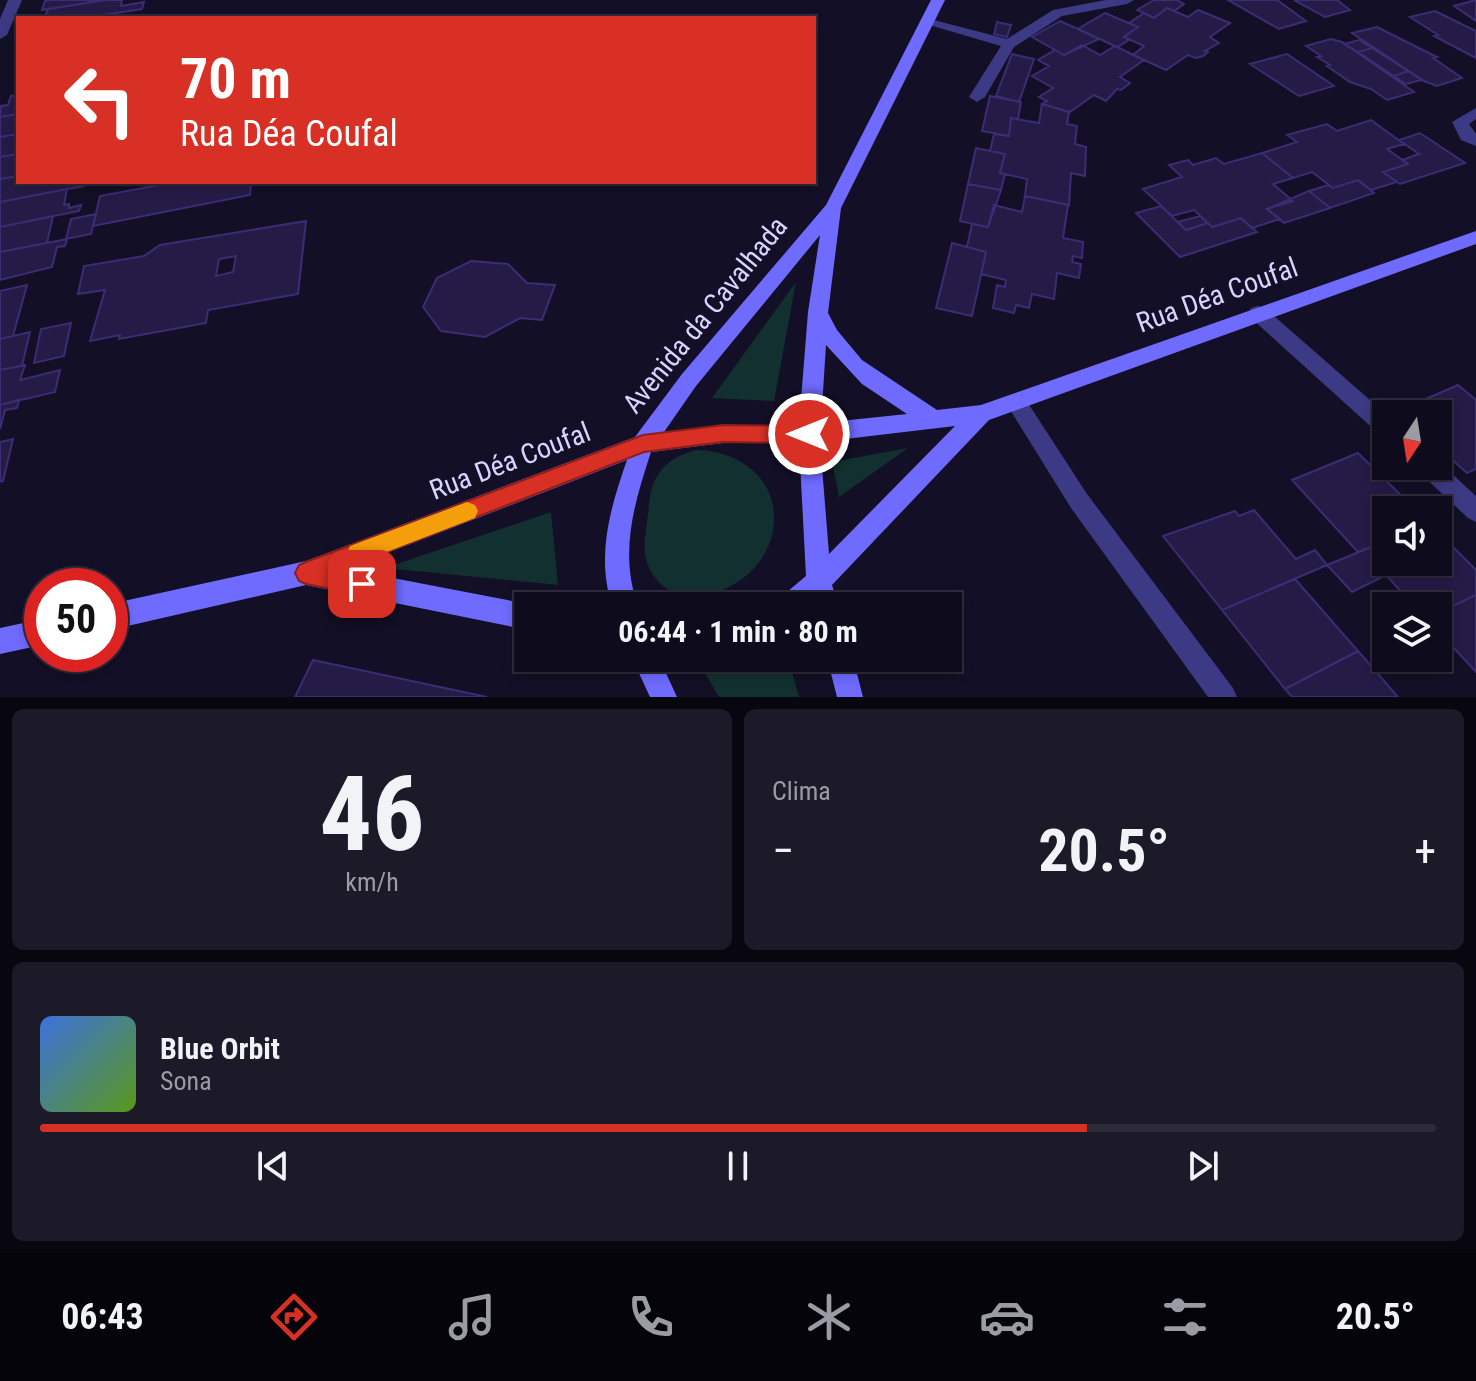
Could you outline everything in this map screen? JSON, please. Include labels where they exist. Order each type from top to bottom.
[{"type":"main road","name":"Avenida da Cavalhada","points":[[620,592],[616,579],[619,516],[643,444],[689,380],[833,208],[938,0]]},
{"type":"main road","name":"Avenida da Cavalhada","points":[[822,592],[809,434],[818,312],[833,208]]},
{"type":"main road","name":"Rua Déa Coufal","points":[[128,613],[306,573],[643,444],[723,434],[809,434],[981,414],[1258,313],[1473,242]]},
{"type":"main road","points":[[818,312],[831,343],[847,361],[937,421]]},
{"type":"main road","name":"Rua Déa Coufal","points":[[806,592],[981,414]]},
{"type":"main road","name":"Rua Déa Coufal","points":[[306,573],[514,614]]},
{"type":"main road","points":[[0,641],[24,636]]},
{"type":"main road","points":[[652,672],[664,697]]},
{"type":"main road","points":[[844,672],[850,697]]},
{"type":"street","points":[[0,35],[15,0]]},
{"type":"street","points":[[977,97],[1009,44],[1058,13],[1127,0]]},
{"type":"street","points":[[926,22],[1009,44]]},
{"type":"street","points":[[1476,113],[1460,122],[1467,136],[1476,141]]},
{"type":"street","points":[[1258,313],[1372,415]]},
{"type":"street","points":[[1017,403],[1079,501],[1224,697]]},
{"type":"street","points":[[1443,480],[1476,511]]},
{"type":"green space","points":[[796,282],[774,401],[712,398]]},
{"type":"green space","points":[[908,448],[839,497],[832,462]]},
{"type":"green space","points":[[709,451],[745,464],[763,482],[773,506],[772,535],[761,559],[744,578],[714,592],[674,592],[658,581],[646,559],[646,532],[653,484],[662,469],[685,453]]},
{"type":"green space","points":[[551,512],[558,585],[385,568]]},
{"type":"green space","points":[[705,672],[792,672],[799,697],[719,697]]},
{"type":"building","points":[[106,0],[42,10],[45,1]]},
{"type":"building","points":[[106,0],[122,0],[121,6],[144,2],[142,9],[95,16],[45,16],[48,9]]},
{"type":"building","points":[[1154,0],[1177,0],[1184,4],[1174,11],[1167,8],[1154,18],[1137,10]]},
{"type":"building","points":[[1228,0],[1277,0],[1306,21],[1279,29]]},
{"type":"building","points":[[1294,0],[1337,0],[1350,10],[1325,17]]},
{"type":"building","points":[[1476,0],[1476,21],[1454,6]]},
{"type":"building","points":[[1167,8],[1188,17],[1198,10],[1230,23],[1210,37],[1219,43],[1205,51],[1208,52],[1203,56],[1196,58],[1188,55],[1166,70],[1133,55],[1144,46],[1124,37],[1138,27],[1129,23],[1144,13],[1154,18]]},
{"type":"building","points":[[1435,11],[1476,31],[1476,58],[1434,36],[1438,35],[1410,17]]},
{"type":"building","points":[[1105,13],[1138,27],[1124,37],[1129,40],[1117,47],[1078,29]]},
{"type":"building","points":[[1060,21],[1099,39],[1064,55],[1032,37]]},
{"type":"building","points":[[997,22],[1011,25],[1007,37],[994,34]]},
{"type":"building","points":[[1377,27],[1437,57],[1433,58],[1462,78],[1437,86],[1424,81],[1352,33]]},
{"type":"building","points":[[1331,39],[1342,42],[1414,92],[1387,100],[1371,89],[1350,82],[1306,46]]},
{"type":"building","points":[[1359,40],[1372,48],[1358,52],[1344,44]]},
{"type":"building","points":[[1082,45],[1100,55],[1115,46],[1144,60],[1120,77],[1130,83],[1121,90],[1117,89],[1106,101],[1094,95],[1070,112],[1042,104],[1047,101],[1039,97],[1053,88],[1032,76],[1049,66],[1038,60],[1055,50],[1064,55]]},
{"type":"building","points":[[1372,48],[1408,71],[1394,76],[1358,52]]},
{"type":"building","points":[[1012,54],[1034,59],[1019,102],[996,96]]},
{"type":"building","points":[[1287,54],[1334,86],[1299,96],[1250,64]]},
{"type":"building","points":[[1408,71],[1421,80],[1406,84],[1394,76]]},
{"type":"building","points":[[16,95],[16,114],[0,117],[1,106],[8,105],[11,96]]},
{"type":"building","points":[[990,96],[1021,102],[1018,119],[1011,118],[1009,136],[982,131]]},
{"type":"building","points":[[1042,104],[1069,112],[1067,124],[1077,126],[1075,144],[1086,147],[1085,176],[1071,173],[1069,205],[1025,196],[1027,179],[1000,173],[1005,154],[990,151],[994,134],[1009,136],[1011,118],[1039,123]]},
{"type":"building","points":[[16,114],[16,134],[0,137],[0,117]]},
{"type":"building","points":[[1371,120],[1404,144],[1387,149],[1408,164],[1383,172],[1397,182],[1371,190],[1358,180],[1333,188],[1312,172],[1293,178],[1262,153],[1297,142],[1287,135],[1327,124],[1337,131]]},
{"type":"building","points":[[1420,133],[1465,163],[1400,184],[1383,172],[1408,164],[1402,160],[1419,154],[1399,140]]},
{"type":"building","points":[[16,134],[16,154],[0,157],[0,137]]},
{"type":"building","points":[[976,148],[1005,154],[1000,173],[1005,174],[1001,190],[968,184]]},
{"type":"building","points":[[1262,153],[1293,178],[1273,184],[1293,201],[1267,209],[1280,219],[1252,228],[1241,218],[1212,227],[1194,210],[1172,216],[1143,189],[1182,177],[1169,165],[1188,160],[1193,165],[1216,158],[1224,164]]},
{"type":"building","points":[[16,154],[16,176],[0,179],[0,157]]},
{"type":"building","points":[[16,176],[16,184],[84,184],[0,202],[0,179]]},
{"type":"building","points":[[1358,180],[1374,193],[1330,208],[1309,191],[1328,185],[1333,188]]},
{"type":"building","points":[[164,184],[251,184],[250,195],[93,226],[100,196]]},
{"type":"building","points":[[968,184],[1001,190],[988,227],[960,221]]},
{"type":"building","points":[[67,189],[64,205],[69,204],[69,208],[81,205],[79,211],[0,227],[0,202]]},
{"type":"building","points":[[1309,191],[1330,208],[1284,223],[1267,209]]},
{"type":"building","points":[[1025,196],[1068,205],[1063,238],[1083,242],[1082,258],[1073,256],[1072,262],[1081,264],[1079,278],[1057,273],[1054,299],[1032,294],[1029,308],[1016,305],[1014,313],[993,308],[997,285],[1005,287],[1006,280],[981,274],[986,252],[967,247],[972,224],[988,227],[994,205],[1022,212]]},
{"type":"building","points":[[1161,206],[1186,230],[1208,223],[1212,227],[1241,218],[1257,232],[1180,257],[1136,213]]},
{"type":"building","points":[[96,214],[91,234],[66,239],[71,219]]},
{"type":"building","points":[[53,216],[47,243],[0,252],[0,227]]},
{"type":"building","points":[[1200,216],[1208,223],[1186,230],[1178,222]]},
{"type":"building","points":[[306,221],[298,294],[208,310],[206,323],[119,339],[120,335],[90,341],[105,290],[78,294],[84,266],[144,256],[160,245]],"holes":[[[236,256],[233,272],[216,276],[219,259]]]},
{"type":"building","points":[[67,239],[65,246],[57,247],[52,267],[0,280],[0,252]]},
{"type":"building","points":[[952,243],[986,252],[972,316],[936,308]]},
{"type":"building","points":[[471,261],[508,264],[527,283],[555,285],[542,320],[520,318],[485,337],[441,331],[423,307],[437,278]]},
{"type":"building","points":[[27,285],[13,336],[0,339],[0,291]]},
{"type":"building","points":[[71,323],[64,356],[34,363],[41,329]]},
{"type":"building","points":[[30,332],[22,366],[0,370],[0,339]]},
{"type":"building","points":[[25,365],[20,380],[60,370],[55,392],[0,405],[0,370]]},
{"type":"building","points":[[1458,385],[1476,400],[1476,469],[1467,473],[1452,460],[1452,400],[1423,400]]},
{"type":"building","points":[[19,400],[17,408],[5,410],[0,429],[0,405]]},
{"type":"building","points":[[13,439],[3,481],[0,482],[0,442]]},
{"type":"building","points":[[1358,453],[1372,467],[1372,480],[1385,480],[1402,496],[1372,496],[1372,546],[1358,552],[1292,480]]},
{"type":"building","points":[[1254,510],[1296,559],[1315,550],[1327,565],[1222,610],[1163,536],[1235,511],[1239,516]]},
{"type":"building","points":[[1452,546],[1476,570],[1476,595],[1452,606],[1452,592],[1401,592],[1387,576],[1452,576]]},
{"type":"building","points":[[1372,547],[1372,576],[1384,576],[1352,592],[1327,565]]},
{"type":"building","points":[[1295,579],[1358,651],[1285,689],[1222,610]]},
{"type":"building","points":[[1476,595],[1476,672],[1452,646],[1452,606]]},
{"type":"building","points":[[1358,651],[1372,667],[1372,672],[1376,672],[1398,697],[1292,697],[1285,689]]},
{"type":"building","points":[[313,660],[487,697],[295,697]]},
{"type":"slow traffic","points":[[358,553],[467,511]]},
{"type":"route","points":[[362,584],[306,573],[643,444],[723,434],[809,434]]}]
